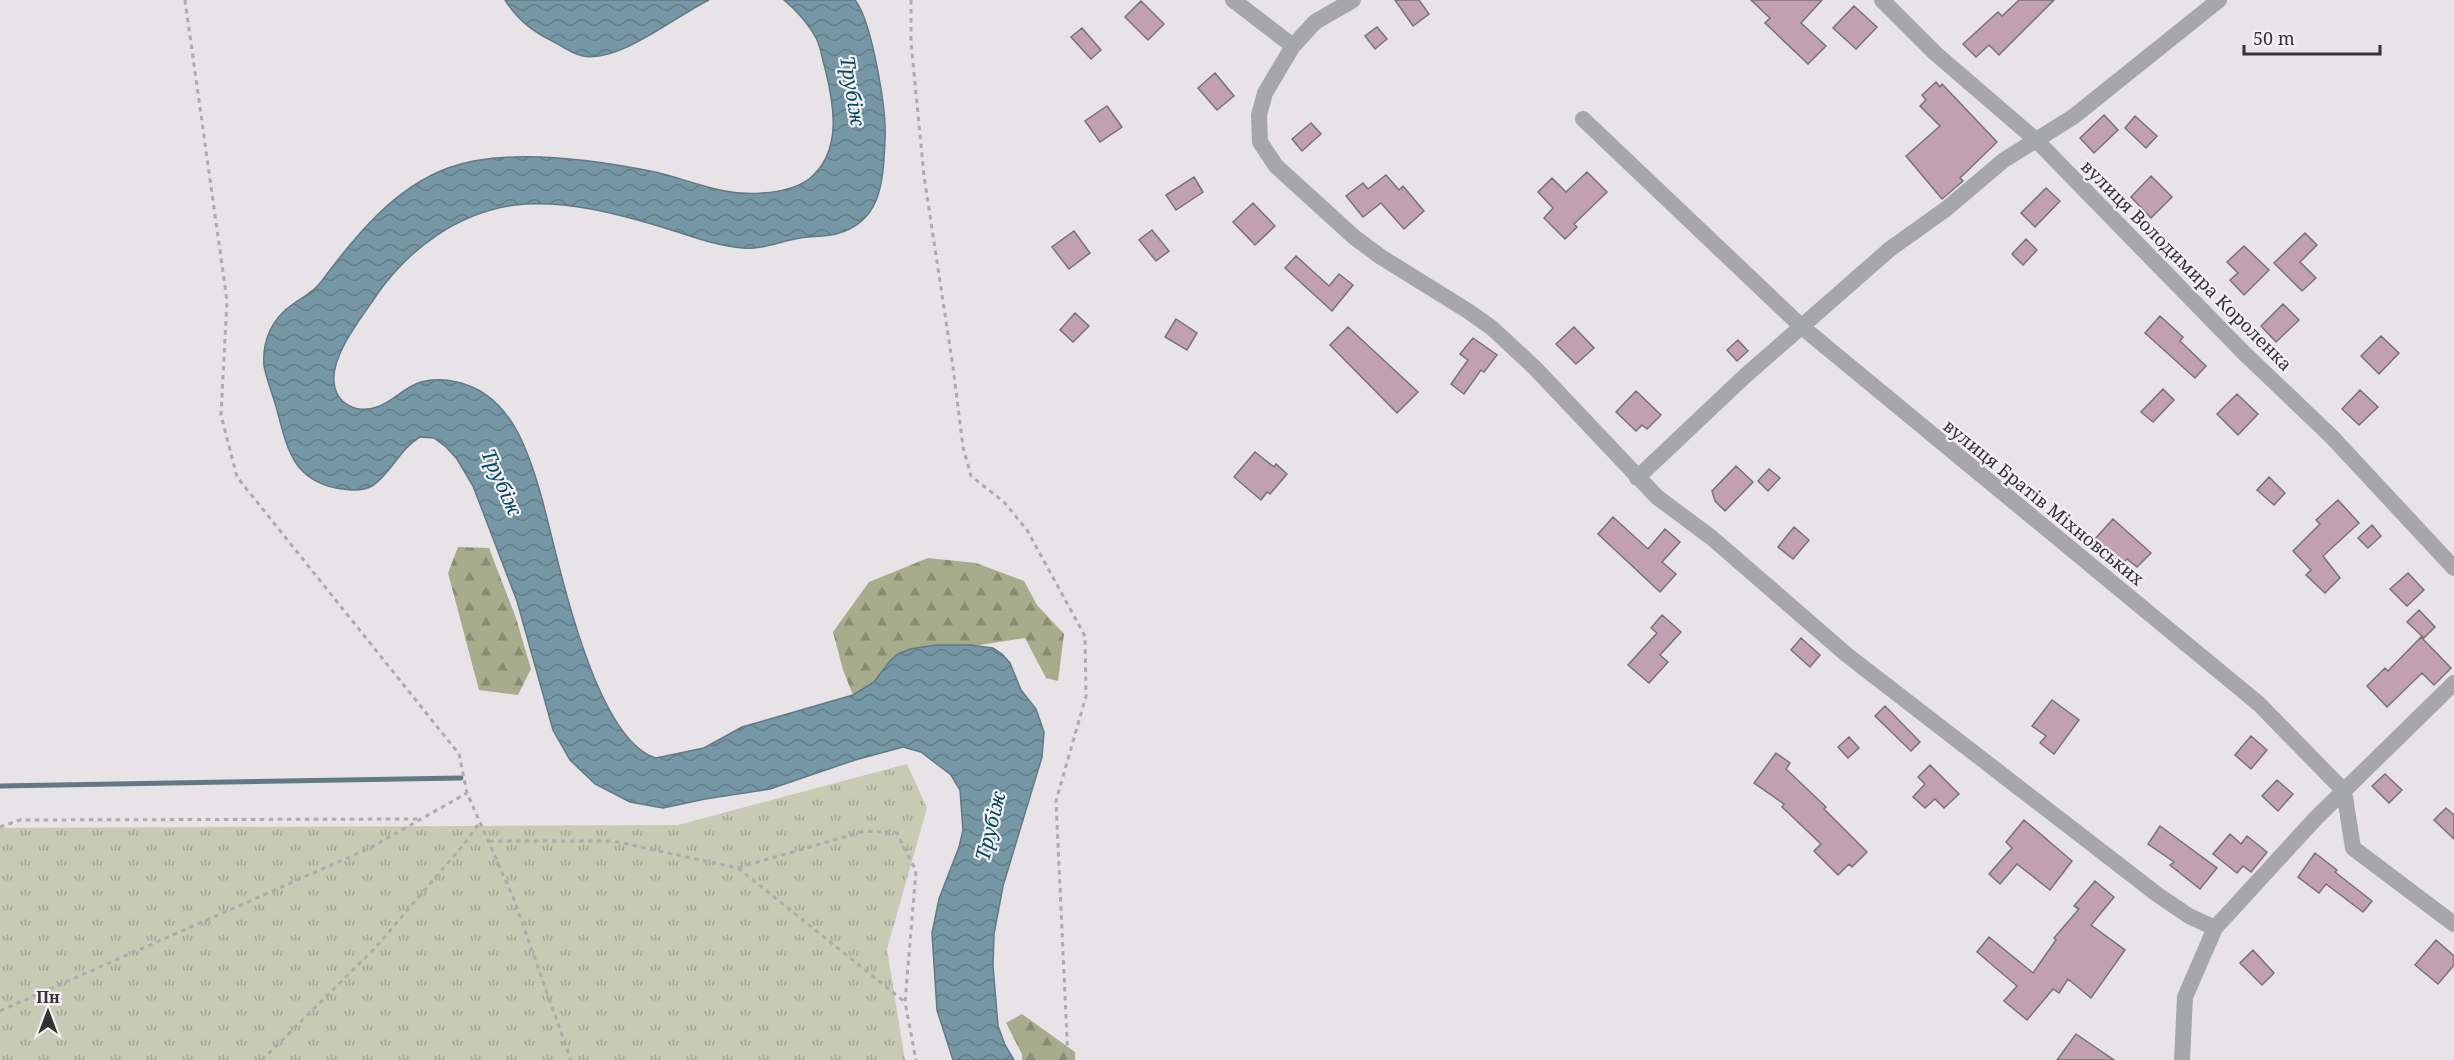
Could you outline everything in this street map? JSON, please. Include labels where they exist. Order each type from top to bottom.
[{"type":"street","points":[[1233,0],[1293,46]]},
{"type":"street","points":[[1353,0],[1315,22],[1293,46],[1265,93],[1258,115],[1260,142],[1276,166],[1354,237],[1381,257],[1492,328],[1535,368],[1657,497],[1712,538],[1854,661],[2158,895],[2189,916],[2215,928]]},
{"type":"street","name":"вулиця Володимира Короленка","points":[[1882,0],[1935,53],[2036,140],[2244,353],[2331,436],[2454,568]]},
{"type":"street","points":[[1637,478],[1745,376],[1890,249],[1960,197],[2004,160],[2073,117],[2219,0]]},
{"type":"street","name":"вулиця Братів Міхновських","points":[[1583,119],[1802,327],[2259,704],[2344,791]]},
{"type":"street","points":[[2182,1060],[2186,997],[2215,928],[2316,818],[2454,683]]},
{"type":"street","points":[[2344,791],[2353,848],[2454,924]]},
{"type":"path","points":[[185,0],[227,301],[221,415],[237,477],[459,754],[467,793],[513,897],[571,1060]]},
{"type":"path","points":[[911,0],[911,42],[924,176],[963,447],[971,476],[1004,502],[1027,530],[1085,636],[1086,696],[1056,801],[1068,1060]]},
{"type":"path","points":[[0,1011],[370,848],[467,793]]},
{"type":"path","points":[[0,827],[20,820],[422,819]]},
{"type":"path","points":[[262,1060],[375,948],[480,822]]},
{"type":"path","points":[[737,868],[865,831],[897,833],[916,871],[905,1002],[916,1060]]},
{"type":"path","points":[[489,842],[613,842],[737,868],[905,1002]]},
{"type":"green space","points":[[458,547],[489,548],[516,618],[531,669],[518,695],[479,690],[448,573]]},
{"type":"green space","points":[[928,558],[976,563],[1024,581],[1037,605],[1064,634],[1058,681],[1046,678],[1025,638],[980,645],[936,645],[910,649],[874,682],[853,695],[843,670],[833,632],[869,582]]},
{"type":"green space","points":[[907,764],[927,808],[887,949],[905,1060],[0,1060],[0,828],[678,825]]},
{"type":"green space","points":[[1022,1014],[1075,1052],[1075,1060],[1022,1060],[1022,1054],[1006,1023]]},
{"type":"water","points":[[505,0],[709,0],[631,45],[598,56],[583,56],[542,36],[528,26]]},
{"type":"water","name":"Трубіж","points":[[784,0],[855,0],[867,27],[881,89],[885,140],[881,185],[871,210],[863,220],[836,234],[800,238],[750,248],[713,243],[629,218],[572,206],[534,204],[494,209],[455,224],[437,235],[405,261],[391,276],[343,348],[334,371],[334,382],[343,401],[355,408],[369,409],[383,405],[409,387],[421,382],[448,380],[476,389],[504,412],[524,444],[531,463],[568,601],[596,683],[614,718],[634,744],[656,758],[704,748],[742,727],[853,695],[874,682],[898,654],[910,649],[936,645],[970,645],[993,648],[1002,654],[1010,663],[1021,690],[1036,709],[1044,732],[1042,757],[1003,886],[994,934],[993,966],[998,1026],[1014,1060],[953,1060],[937,1010],[932,933],[939,899],[959,847],[963,830],[960,790],[951,775],[921,752],[903,747],[855,760],[770,789],[663,808],[630,802],[595,784],[570,760],[553,730],[517,601],[473,486],[457,459],[434,438],[420,437],[372,486],[350,490],[321,484],[301,469],[288,449],[264,366],[267,339],[279,316],[318,286],[377,215],[410,188],[448,168],[497,158],[579,160],[655,172],[721,190],[748,194],[787,189],[809,179],[820,168],[831,142],[833,112],[831,97],[816,38],[802,18]]},
{"type":"building","points":[[1395,0],[1419,0],[1429,14],[1413,26]]},
{"type":"building","points":[[1751,0],[1822,0],[1801,23],[1826,46],[1808,64],[1765,23],[1770,18]]},
{"type":"building","points":[[2019,0],[2054,0],[1999,55],[1989,45],[1976,57],[1963,44],[1998,12],[2002,16]]},
{"type":"building","points":[[1141,1],[1164,24],[1148,40],[1125,17]]},
{"type":"building","points":[[1854,6],[1877,27],[1856,49],[1833,28]]},
{"type":"building","points":[[1377,27],[1387,39],[1375,49],[1365,36]]},
{"type":"building","points":[[1082,28],[1101,50],[1091,59],[1071,37]]},
{"type":"building","points":[[1215,73],[1234,96],[1217,110],[1198,88]]},
{"type":"building","points":[[1936,82],[1940,87],[1942,84],[1997,142],[1960,178],[1963,181],[1942,199],[1906,156],[1940,126],[1920,106],[1926,100],[1922,95]]},
{"type":"building","points":[[1107,106],[1122,127],[1100,142],[1085,121]]},
{"type":"building","points":[[2104,115],[2118,130],[2094,153],[2080,138]]},
{"type":"building","points":[[2135,116],[2157,136],[2146,148],[2125,128]]},
{"type":"building","points":[[1311,123],[1321,134],[1302,151],[1292,139]]},
{"type":"building","points":[[1587,172],[1607,192],[1574,224],[1577,227],[1565,239],[1544,218],[1553,208],[1538,192],[1552,178],[1566,192]]},
{"type":"building","points":[[1386,175],[1399,190],[1403,186],[1424,211],[1404,229],[1381,203],[1363,217],[1346,196],[1363,183],[1368,189]]},
{"type":"building","points":[[2151,176],[2172,197],[2151,218],[2131,197]]},
{"type":"building","points":[[1194,177],[1203,192],[1176,210],[1166,195]]},
{"type":"building","points":[[2046,188],[2060,201],[2035,227],[2021,213]]},
{"type":"building","points":[[1253,203],[1275,226],[1255,245],[1233,222]]},
{"type":"building","points":[[1152,230],[1169,251],[1156,261],[1139,240]]},
{"type":"building","points":[[1074,231],[1090,253],[1069,269],[1052,247]]},
{"type":"building","points":[[2305,233],[2317,245],[2300,262],[2316,278],[2302,291],[2274,263]]},
{"type":"building","points":[[2026,239],[2037,250],[2023,265],[2012,254]]},
{"type":"building","points":[[2244,246],[2269,270],[2244,295],[2230,280],[2238,273],[2227,262]]},
{"type":"building","points":[[1296,256],[1329,286],[1339,274],[1353,285],[1332,311],[1285,268]]},
{"type":"building","points":[[2283,304],[2299,320],[2276,342],[2261,326]]},
{"type":"building","points":[[1075,313],[1089,326],[1073,342],[1060,330]]},
{"type":"building","points":[[2160,316],[2183,337],[2180,341],[2206,366],[2195,378],[2145,333]]},
{"type":"building","points":[[1176,319],[1197,333],[1187,350],[1165,337]]},
{"type":"building","points":[[1348,327],[1418,392],[1397,413],[1330,345]]},
{"type":"building","points":[[1574,327],[1594,348],[1576,364],[1556,344]]},
{"type":"building","points":[[2381,336],[2399,353],[2379,374],[2361,356]]},
{"type":"building","points":[[1473,338],[1497,355],[1484,372],[1481,370],[1464,394],[1451,384],[1468,360],[1460,354]]},
{"type":"building","points":[[1738,340],[1748,351],[1737,361],[1727,350]]},
{"type":"building","points":[[2163,389],[2174,400],[2153,422],[2141,412]]},
{"type":"building","points":[[2360,390],[2378,407],[2359,425],[2342,409]]},
{"type":"building","points":[[1636,391],[1661,415],[1647,429],[1642,425],[1636,431],[1616,412]]},
{"type":"building","points":[[2237,394],[2258,414],[2238,435],[2217,414]]},
{"type":"building","points":[[1255,452],[1274,467],[1276,464],[1287,474],[1270,494],[1267,492],[1261,500],[1234,477]]},
{"type":"building","points":[[1736,466],[1753,482],[1725,511],[1715,501],[1712,491]]},
{"type":"building","points":[[1769,469],[1780,478],[1768,491],[1758,481]]},
{"type":"building","points":[[2269,477],[2285,493],[2274,505],[2257,490]]},
{"type":"building","points":[[2338,500],[2359,523],[2323,556],[2340,578],[2325,593],[2306,575],[2311,570],[2293,551],[2320,524],[2316,520]]},
{"type":"building","points":[[1613,517],[1648,549],[1665,529],[1680,542],[1662,562],[1676,574],[1660,592],[1598,534]]},
{"type":"building","points":[[2113,519],[2151,553],[2137,567],[2127,559],[2122,564],[2094,540]]},
{"type":"building","points":[[2372,525],[2381,536],[2368,548],[2358,538]]},
{"type":"building","points":[[1794,527],[1809,540],[1793,559],[1778,547]]},
{"type":"building","points":[[2408,573],[2424,590],[2407,606],[2390,589]]},
{"type":"building","points":[[2419,610],[2435,627],[2424,638],[2407,622]]},
{"type":"building","points":[[1662,615],[1681,632],[1660,655],[1668,662],[1649,683],[1628,665],[1657,633],[1651,628]]},
{"type":"building","points":[[2421,637],[2451,668],[2434,685],[2422,673],[2387,707],[2367,686],[2385,668],[2388,671]]},
{"type":"building","points":[[1801,638],[1820,655],[1810,667],[1791,650]]},
{"type":"building","points":[[2052,700],[2079,720],[2054,754],[2040,743],[2046,736],[2032,726]]},
{"type":"building","points":[[1885,706],[1920,742],[1911,751],[1875,716]]},
{"type":"building","points":[[2251,736],[2267,750],[2251,769],[2235,755]]},
{"type":"building","points":[[1849,737],[1859,748],[1848,758],[1838,747]]},
{"type":"building","points":[[1776,753],[1790,763],[1786,769],[1826,807],[1824,809],[1867,852],[1852,867],[1849,864],[1838,875],[1814,851],[1821,844],[1782,807],[1784,804],[1754,783]]},
{"type":"building","points":[[1930,765],[1959,794],[1944,808],[1935,799],[1925,808],[1913,797],[1925,784],[1918,777]]},
{"type":"building","points":[[2385,774],[2402,790],[2389,803],[2372,786]]},
{"type":"building","points":[[2277,780],[2293,794],[2278,811],[2262,796]]},
{"type":"building","points":[[2446,808],[2454,815],[2454,839],[2434,820]]},
{"type":"building","points":[[2024,820],[2072,861],[2050,890],[2017,864],[2000,884],[1989,874],[2012,848],[2006,842]]},
{"type":"building","points":[[2160,826],[2217,868],[2200,889],[2170,865],[2174,862],[2148,844]]},
{"type":"building","points":[[2230,834],[2241,844],[2247,836],[2267,852],[2251,872],[2243,866],[2237,873],[2213,854]]},
{"type":"building","points":[[2315,853],[2372,901],[2363,912],[2326,884],[2319,893],[2298,877]]},
{"type":"building","points":[[2095,881],[2114,897],[2091,925],[2125,950],[2091,998],[2068,979],[2059,993],[2053,989],[2027,1020],[2004,1001],[2017,986],[1977,952],[1989,937],[2033,973],[2056,940],[2054,938],[2079,909],[2074,906]]},
{"type":"building","points":[[2436,940],[2454,956],[2454,965],[2438,984],[2415,965]]},
{"type":"building","points":[[2253,950],[2274,973],[2262,985],[2240,963]]},
{"type":"building","points":[[2076,1034],[2114,1060],[2057,1060]]},
{"type":"waterway","points":[[0,786],[461,778]]}]
